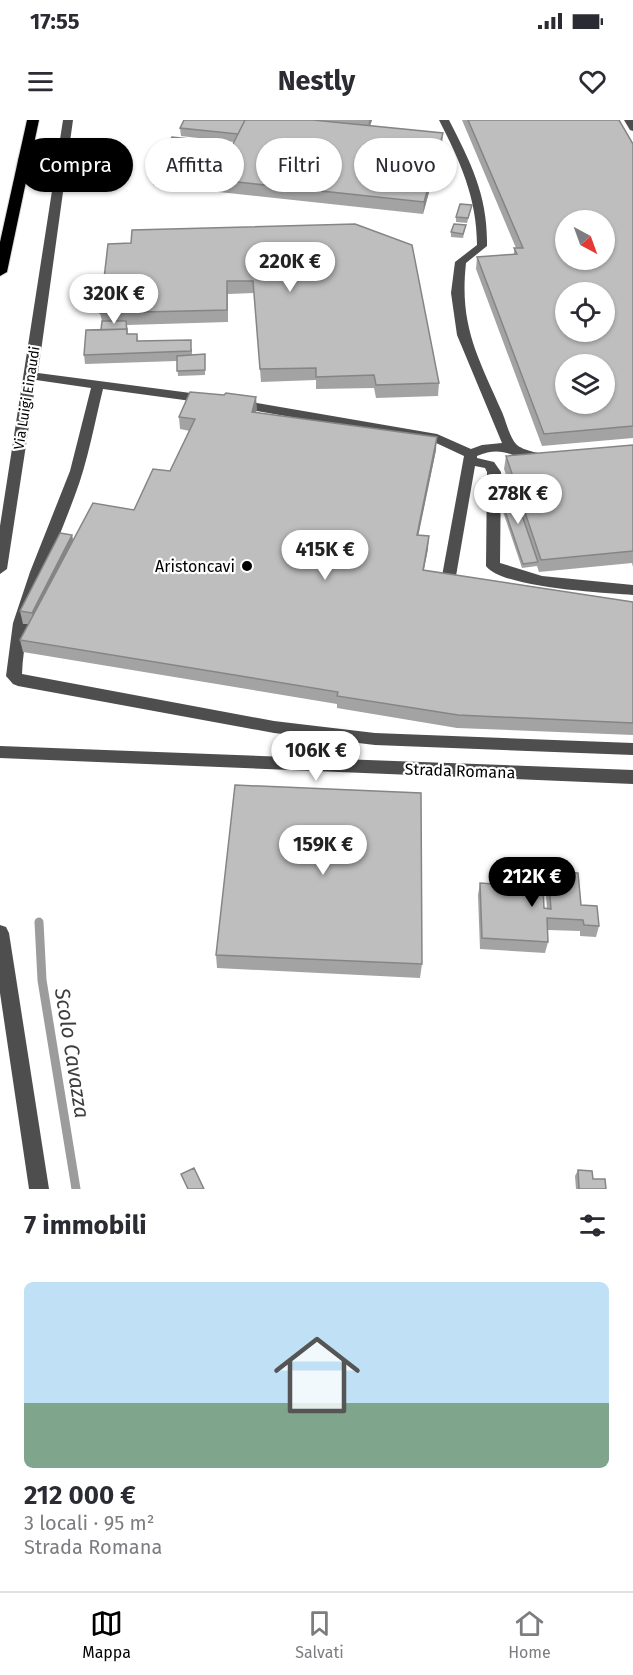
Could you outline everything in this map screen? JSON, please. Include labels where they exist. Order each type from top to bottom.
[{"type":"highway","points":[[0,272],[33,120]]},
{"type":"street","name":"Via Luigi Einaudi","points":[[0,569],[68,120]]},
{"type":"street","points":[[444,120],[478,189],[484,221],[482,246],[461,262],[457,293],[463,335],[510,447]]},
{"type":"street","points":[[628,120],[633,128]]},
{"type":"street","points":[[31,376],[224,402],[437,438],[489,465],[494,472],[493,566],[507,574],[633,590]]},
{"type":"street","points":[[99,386],[78,470],[19,622],[7,667],[18,680],[274,727],[375,739],[633,749]]},
{"type":"street","points":[[475,586],[453,583],[448,576],[470,457],[482,449],[510,447],[533,459],[555,457]]},
{"type":"street","name":"Strada Romana","points":[[0,752],[633,777]]},
{"type":"street","points":[[0,933],[39,1189]]},
{"type":"building","points":[[184,120],[245,120],[238,134],[180,128]]},
{"type":"building","points":[[245,120],[313,120],[443,133],[442,138],[354,138],[354,192],[427,192],[424,202],[330,192],[342,192],[342,138],[256,138],[256,184],[244,183],[244,138],[236,138]]},
{"type":"building","points":[[468,120],[619,120],[633,144],[633,426],[544,434],[477,257],[517,254],[514,248],[523,248]]},
{"type":"building","points":[[460,204],[472,205],[468,218],[456,217]]},
{"type":"building","points":[[355,224],[412,245],[439,383],[376,385],[374,375],[316,377],[316,368],[260,369],[253,281],[227,281],[227,310],[100,313],[108,244],[131,243],[132,230]]},
{"type":"building","points":[[454,224],[466,225],[463,234],[451,232]]},
{"type":"building","points":[[102,321],[126,321],[127,329],[101,330]]},
{"type":"building","points":[[127,329],[127,334],[137,334],[137,341],[191,340],[191,351],[84,355],[86,330]]},
{"type":"building","points":[[205,354],[205,370],[177,371],[177,356]]},
{"type":"building","name":"Aristoncavi","points":[[190,392],[256,397],[252,412],[437,437],[417,535],[429,536],[423,570],[633,602],[633,723],[458,715],[337,696],[338,692],[20,640],[93,503],[134,510],[153,469],[170,471],[195,419],[179,417]]},
{"type":"building","points":[[633,445],[633,551],[541,560],[506,456]]},
{"type":"building","points":[[512,486],[538,562],[523,564],[497,487]]},
{"type":"building","points":[[60,533],[72,535],[32,613],[20,611]]},
{"type":"building","points":[[235,785],[421,793],[422,964],[216,955]]},
{"type":"building","points":[[548,872],[578,873],[581,905],[597,906],[599,926],[584,925],[583,920],[547,918],[548,942],[482,938],[480,883],[543,887],[544,908],[551,909]]},
{"type":"building","points":[[194,1168],[204,1189],[188,1189],[181,1174]]},
{"type":"building","points":[[578,1170],[592,1171],[593,1179],[605,1179],[606,1189],[579,1189]]},
{"type":"waterway","name":"Scolo Cavazza","points":[[39,922],[42,980],[76,1189]]},
{"type":"place","name":"Aristoncavi","points":[[247,566]]}]
